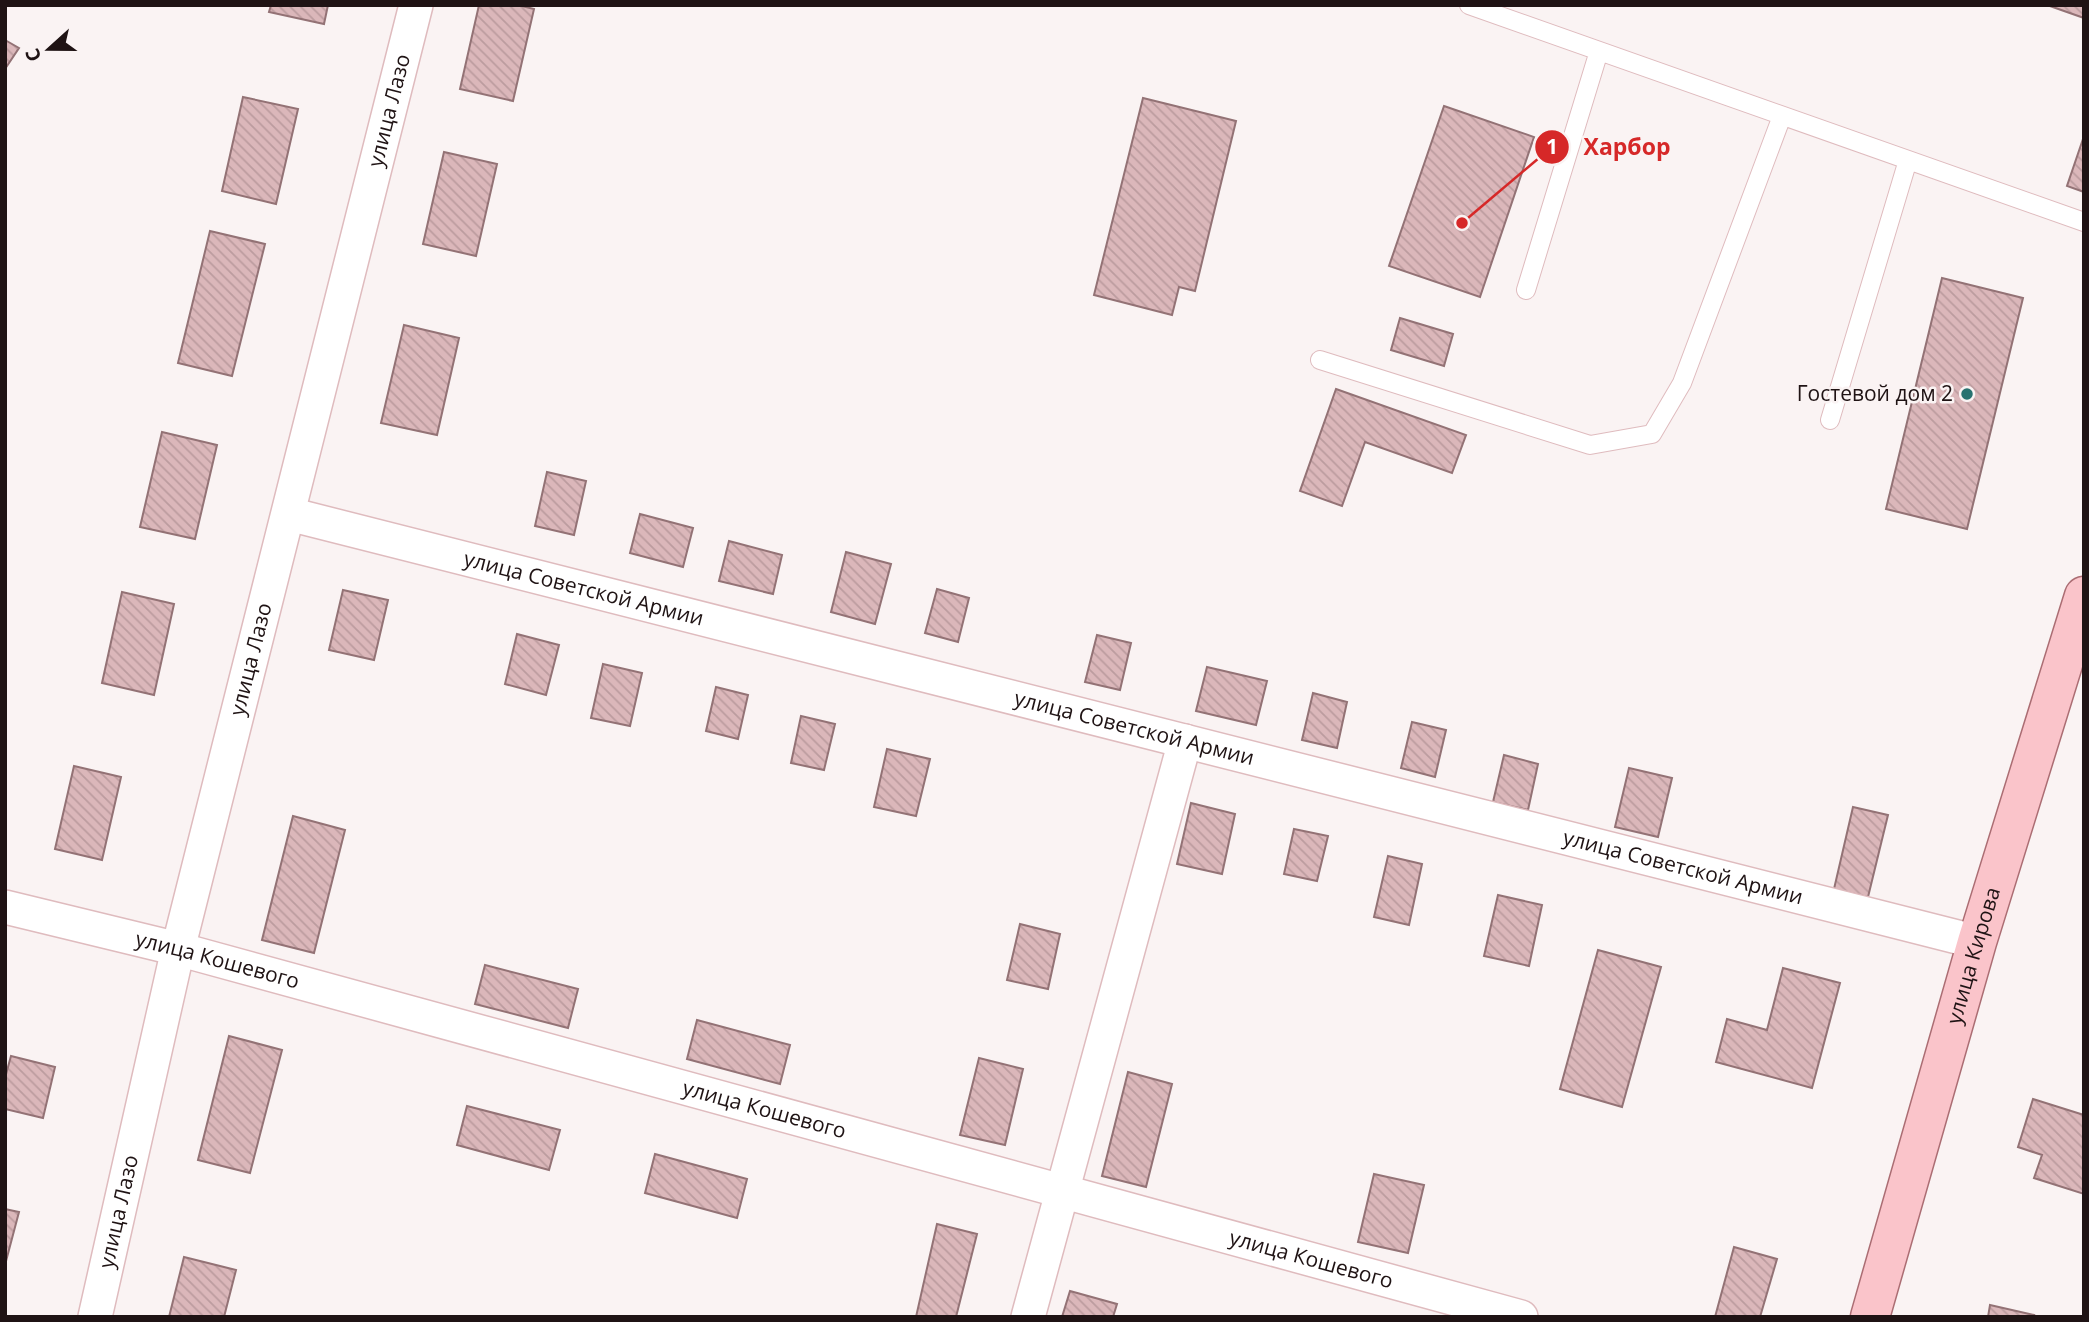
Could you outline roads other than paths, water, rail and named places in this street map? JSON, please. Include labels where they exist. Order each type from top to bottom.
[{"type":"main road","name":"улица Кирова","points":[[1870,1317],[1977,942],[2082,611]]},
{"type":"street","name":"улица Лазо","points":[[96,1317],[178,949],[416,5]]},
{"type":"street","name":"улица Советской Армии","points":[[289,514],[1977,942]]},
{"type":"street","points":[[1028,1317],[1185,741]]},
{"type":"street","name":"улица Кошевого","points":[[5,906],[178,949],[1521,1317]]},
{"type":"lane","points":[[1469,5],[2084,222]]},
{"type":"lane","points":[[1526,290],[1599,51]]},
{"type":"lane","points":[[1320,360],[1590,445],[1652,434],[1682,383],[1782,116]]},
{"type":"lane","points":[[1830,420],[1908,160]]},
{"type":"place","name":"Харбор","points":[[1462,223]]},
{"type":"place","name":"Гостевой дом 2","points":[[1967,394]]}]
